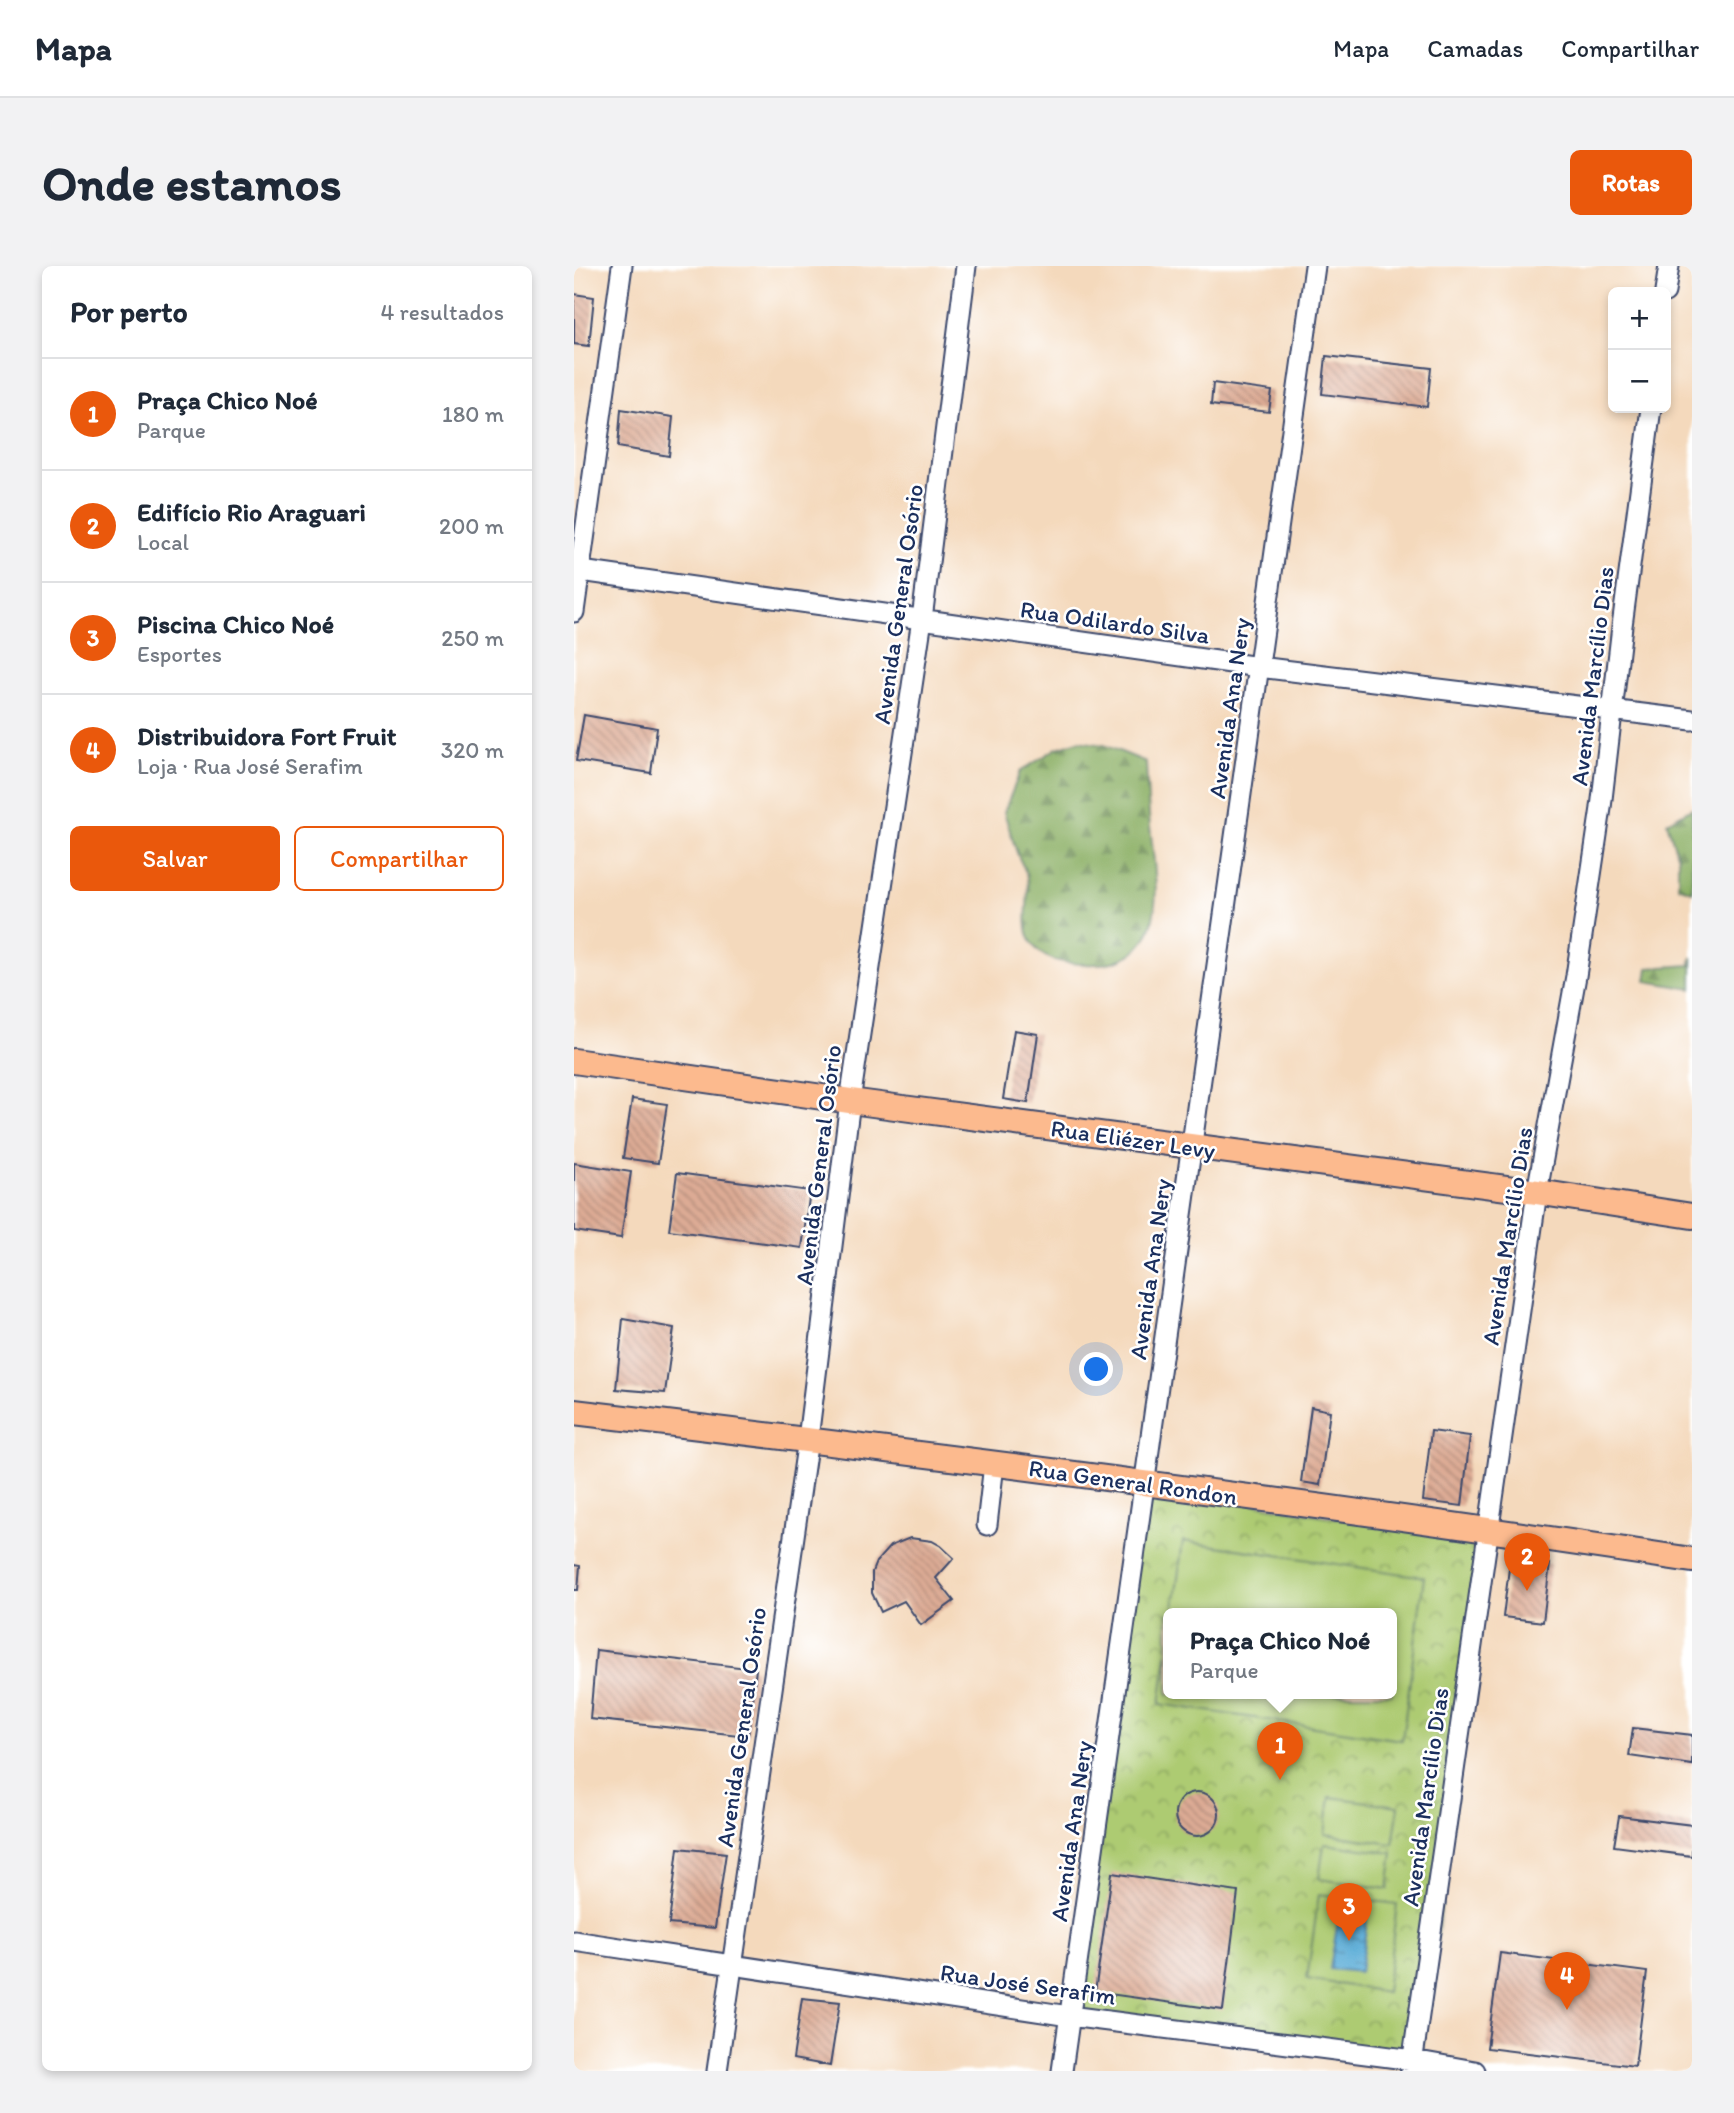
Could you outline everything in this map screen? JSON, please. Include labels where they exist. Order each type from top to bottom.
[{"type":"main road","name":"Rua Eliézer Levy","points":[[574,1061],[850,1101],[1537,1192],[1692,1216]]},
{"type":"main road","name":"Rua General Rondon","points":[[574,1412],[808,1439],[1488,1529],[1692,1560]]},
{"type":"street","points":[[574,612],[577,571],[622,266]]},
{"type":"street","name":"Avenida General Osório","points":[[717,2071],[808,1439],[850,1101],[922,619],[966,266]]},
{"type":"street","name":"Avenida Ana Nery","points":[[1062,2071],[1315,266]]},
{"type":"street","points":[[1666,287],[1669,266]]},
{"type":"street","name":"Avenida Marcílio Dias","points":[[1412,2066],[1537,1192],[1576,976],[1601,808],[1650,413]]},
{"type":"street","name":"Rua Odilardo Silva","points":[[577,571],[1259,667],[1692,720]]},
{"type":"street","points":[[987,1525],[994,1464]]},
{"type":"street","name":"Rua José Serafim","points":[[574,1941],[1412,2066],[1475,2071]]},
{"type":"green space","points":[[1078,741],[1104,745],[1146,762],[1155,874],[1153,920],[1145,939],[1132,954],[1111,962],[1060,962],[1035,948],[1028,934],[1026,918],[1026,875],[1004,812],[1020,772],[1057,748]]},
{"type":"green space","points":[[1692,808],[1692,891],[1678,886],[1678,858],[1667,822]]},
{"type":"green space","points":[[1692,957],[1692,989],[1646,981],[1648,968],[1690,965]]},
{"type":"green space","points":[[1144,1484],[1489,1545],[1420,2069],[1069,2016]]},
{"type":"green space","points":[[1183,1541],[1424,1577],[1402,1740],[1160,1704],[1163,1683],[1163,1699],[1397,1699],[1397,1608],[1174,1608]]},
{"type":"green space","points":[[1330,1797],[1399,1806],[1393,1844],[1325,1834]]},
{"type":"green space","points":[[1324,1844],[1393,1853],[1388,1889],[1319,1879]]},
{"type":"green space","points":[[1319,1894],[1397,1904],[1386,1992],[1307,1979]]},
{"type":"water","points":[[1340,1909],[1368,1913],[1360,1972],[1330,1969]]},
{"type":"building","points":[[574,294],[594,297],[589,346],[574,344]]},
{"type":"building","points":[[1326,356],[1431,368],[1427,407],[1322,394]]},
{"type":"building","points":[[1213,383],[1272,391],[1269,412],[1211,405]]},
{"type":"building","points":[[621,409],[673,417],[669,456],[618,447]]},
{"type":"building","points":[[584,715],[657,728],[651,773],[576,761]]},
{"type":"building","points":[[1014,1030],[1038,1034],[1028,1103],[1003,1099]]},
{"type":"building","points":[[632,1099],[667,1104],[658,1163],[623,1158]]},
{"type":"building","points":[[574,1163],[631,1172],[621,1238],[574,1231]]},
{"type":"building","points":[[677,1173],[810,1191],[802,1248],[669,1230]]},
{"type":"building","points":[[623,1319],[674,1328],[665,1393],[616,1389]]},
{"type":"building","points":[[1311,1407],[1330,1411],[1320,1485],[1301,1482]]},
{"type":"building","points":[[1431,1431],[1470,1436],[1462,1506],[1423,1501]]},
{"type":"building","points":[[910,1538],[932,1541],[954,1558],[936,1578],[954,1601],[921,1625],[904,1601],[881,1612],[872,1593],[872,1572],[876,1562],[890,1546]]},
{"type":"building","points":[[1510,1560],[1550,1564],[1543,1622],[1503,1617]]},
{"type":"building","points":[[574,1565],[580,1566],[578,1590],[574,1590]]},
{"type":"building","points":[[596,1650],[756,1669],[748,1736],[590,1719]]},
{"type":"building","points":[[1633,1728],[1692,1735],[1692,1765],[1629,1756]]},
{"type":"building","points":[[1197,1792],[1206,1793],[1213,1798],[1218,1805],[1218,1823],[1213,1830],[1206,1835],[1197,1836],[1188,1835],[1181,1830],[1176,1823],[1175,1814],[1176,1805],[1181,1798],[1188,1793]]},
{"type":"building","points":[[1619,1816],[1692,1825],[1692,1856],[1614,1846]]},
{"type":"building","points":[[678,1848],[726,1853],[715,1928],[669,1924]]},
{"type":"building","points":[[1112,1873],[1238,1892],[1223,2010],[1095,1992]]},
{"type":"building","points":[[1500,1953],[1647,1972],[1635,2066],[1487,2048]]},
{"type":"building","points":[[802,1998],[840,2002],[830,2066],[793,2059]]},
{"type":"place","name":"Edifício Rio Araguari","points":[[1527,1591]]},
{"type":"place","name":"Praça Chico Noé","points":[[1280,1780]]},
{"type":"place","name":"Piscina Chico Noé","points":[[1349,1941]]},
{"type":"place","name":"Distribuidora Fort Fruit","points":[[1567,2010]]}]
